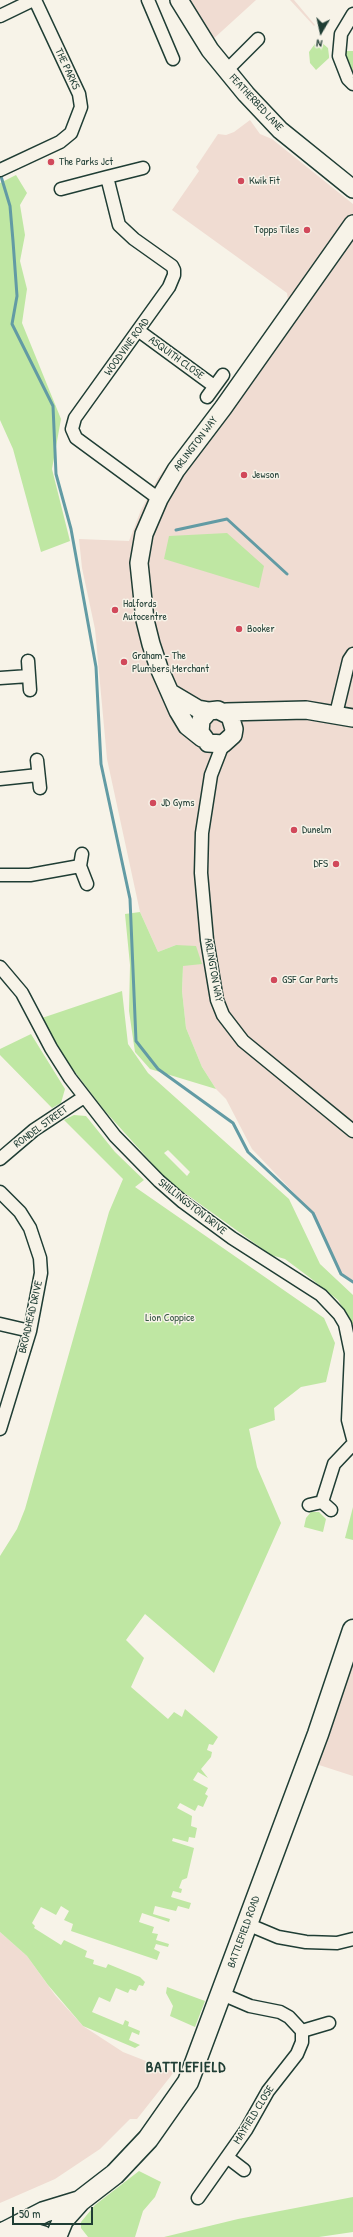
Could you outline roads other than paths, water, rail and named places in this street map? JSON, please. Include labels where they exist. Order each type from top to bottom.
[{"type":"highway","points":[[3,2233],[22,2231],[42,2237]]},
{"type":"main road","name":"BATTLEFIELD ROAD","points":[[56,2237],[63,2220],[80,2201],[115,2174],[148,2139],[188,2082],[318,1734],[353,1630]]},
{"type":"main road","name":"BATTLEFIELD ROAD","points":[[3,2233],[44,2212],[80,2201]]},
{"type":"street","points":[[0,16],[34,0]]},
{"type":"street","name":"THE PARKS","points":[[4,168],[60,142],[71,133],[81,108],[79,94],[34,0]]},
{"type":"street","points":[[148,0],[173,45],[173,59]]},
{"type":"street","name":"FEATHERBED LANE","points":[[179,0],[210,50],[226,71],[280,130],[353,189]]},
{"type":"street","points":[[353,14],[341,34],[339,56],[348,79],[353,84]]},
{"type":"street","points":[[226,71],[258,39]]},
{"type":"street","points":[[61,189],[144,168]]},
{"type":"street","name":"WOODVINE ROAD","points":[[107,178],[119,225],[172,266],[174,275],[169,287],[139,331],[75,418],[72,429],[76,438],[159,499]]},
{"type":"street","name":"ARLINGTON WAY","points":[[271,711],[240,724],[234,729],[233,735],[211,741],[187,726],[178,711],[159,668],[145,620],[139,563],[144,534],[159,499],[176,470],[223,408],[353,224]]},
{"type":"street","name":"ASQUITH CLOSE","points":[[139,331],[214,386]]},
{"type":"street","name":"ASQUITH CLOSE","points":[[206,397],[223,374]]},
{"type":"street","points":[[336,714],[349,660],[353,654]]},
{"type":"street","points":[[28,661],[30,690]]},
{"type":"street","points":[[0,678],[29,676]]},
{"type":"street","name":"ARLINGTON WAY","points":[[171,693],[198,709],[209,711],[306,710],[353,718]]},
{"type":"street","name":"ARLINGTON WAY","points":[[209,711],[204,715],[199,726],[211,741],[211,775],[202,833],[201,873],[207,940],[217,1000],[223,1015],[243,1041],[353,1131]]},
{"type":"street","points":[[226,712],[233,720],[234,729]]},
{"type":"street","points":[[37,760],[40,788]]},
{"type":"street","points":[[0,779],[38,775]]},
{"type":"street","points":[[0,875],[30,875],[81,860],[87,884]]},
{"type":"street","name":"SHILLINGSTON DRIVE","points":[[0,967],[22,993],[51,1048],[84,1097],[115,1136],[168,1189],[232,1238],[321,1295],[339,1314],[345,1324],[351,1353],[348,1420],[353,1438]]},
{"type":"street","name":"RONDEL STREET","points":[[0,1159],[34,1130],[84,1097]]},
{"type":"street","name":"BROADHEAD DRIVE","points":[[0,1192],[20,1212],[30,1228],[40,1258],[40,1290],[30,1331],[0,1429]]},
{"type":"street","points":[[0,1324],[30,1331]]},
{"type":"street","points":[[322,1502],[334,1464],[353,1444]]},
{"type":"street","points":[[309,1505],[322,1502]]},
{"type":"street","points":[[322,1502],[330,1510]]},
{"type":"street","points":[[247,1924],[278,1937],[299,1941],[337,1943],[353,1939]]},
{"type":"street","points":[[222,1994],[250,2006],[280,2012],[290,2017],[302,2031],[329,2023]]},
{"type":"street","name":"MAYFIELD CLOSE","points":[[198,2198],[246,2130],[268,2091],[297,2054],[302,2042],[302,2031]]},
{"type":"street","points":[[227,2157],[244,2170]]},
{"type":"waterway","points":[[0,173],[10,206],[13,241],[17,296],[12,324],[53,406],[56,474],[71,529],[96,667],[101,764],[130,899],[136,1041],[158,1069],[233,1123],[248,1152],[313,1213],[341,1274],[353,1282]]},
{"type":"waterway","points":[[176,530],[227,519],[287,574]]},
{"type":"place","name":"The Parks Jct","points":[[51,162]]},
{"type":"place","name":"Kwik Fit","points":[[241,181]]},
{"type":"place","name":"Topps Tiles","points":[[307,230]]},
{"type":"place","name":"Jewson","points":[[244,475]]},
{"type":"place","name":"Halfords Autocentre","points":[[115,610]]},
{"type":"place","name":"Booker","points":[[239,629]]},
{"type":"place","name":"Graham - The Plumbers Merchant","points":[[124,662]]},
{"type":"place","name":"JD Gyms","points":[[153,803]]},
{"type":"place","name":"Dunelm","points":[[294,830]]},
{"type":"place","name":"DFS","points":[[336,864]]},
{"type":"place","name":"GSF Car Parts","points":[[274,980]]},
{"type":"district","name":"BATTLEFIELD","points":[[186,2068]]},
{"type":"park label","name":"Lion Coppice","points":[[170,1318]]}]
